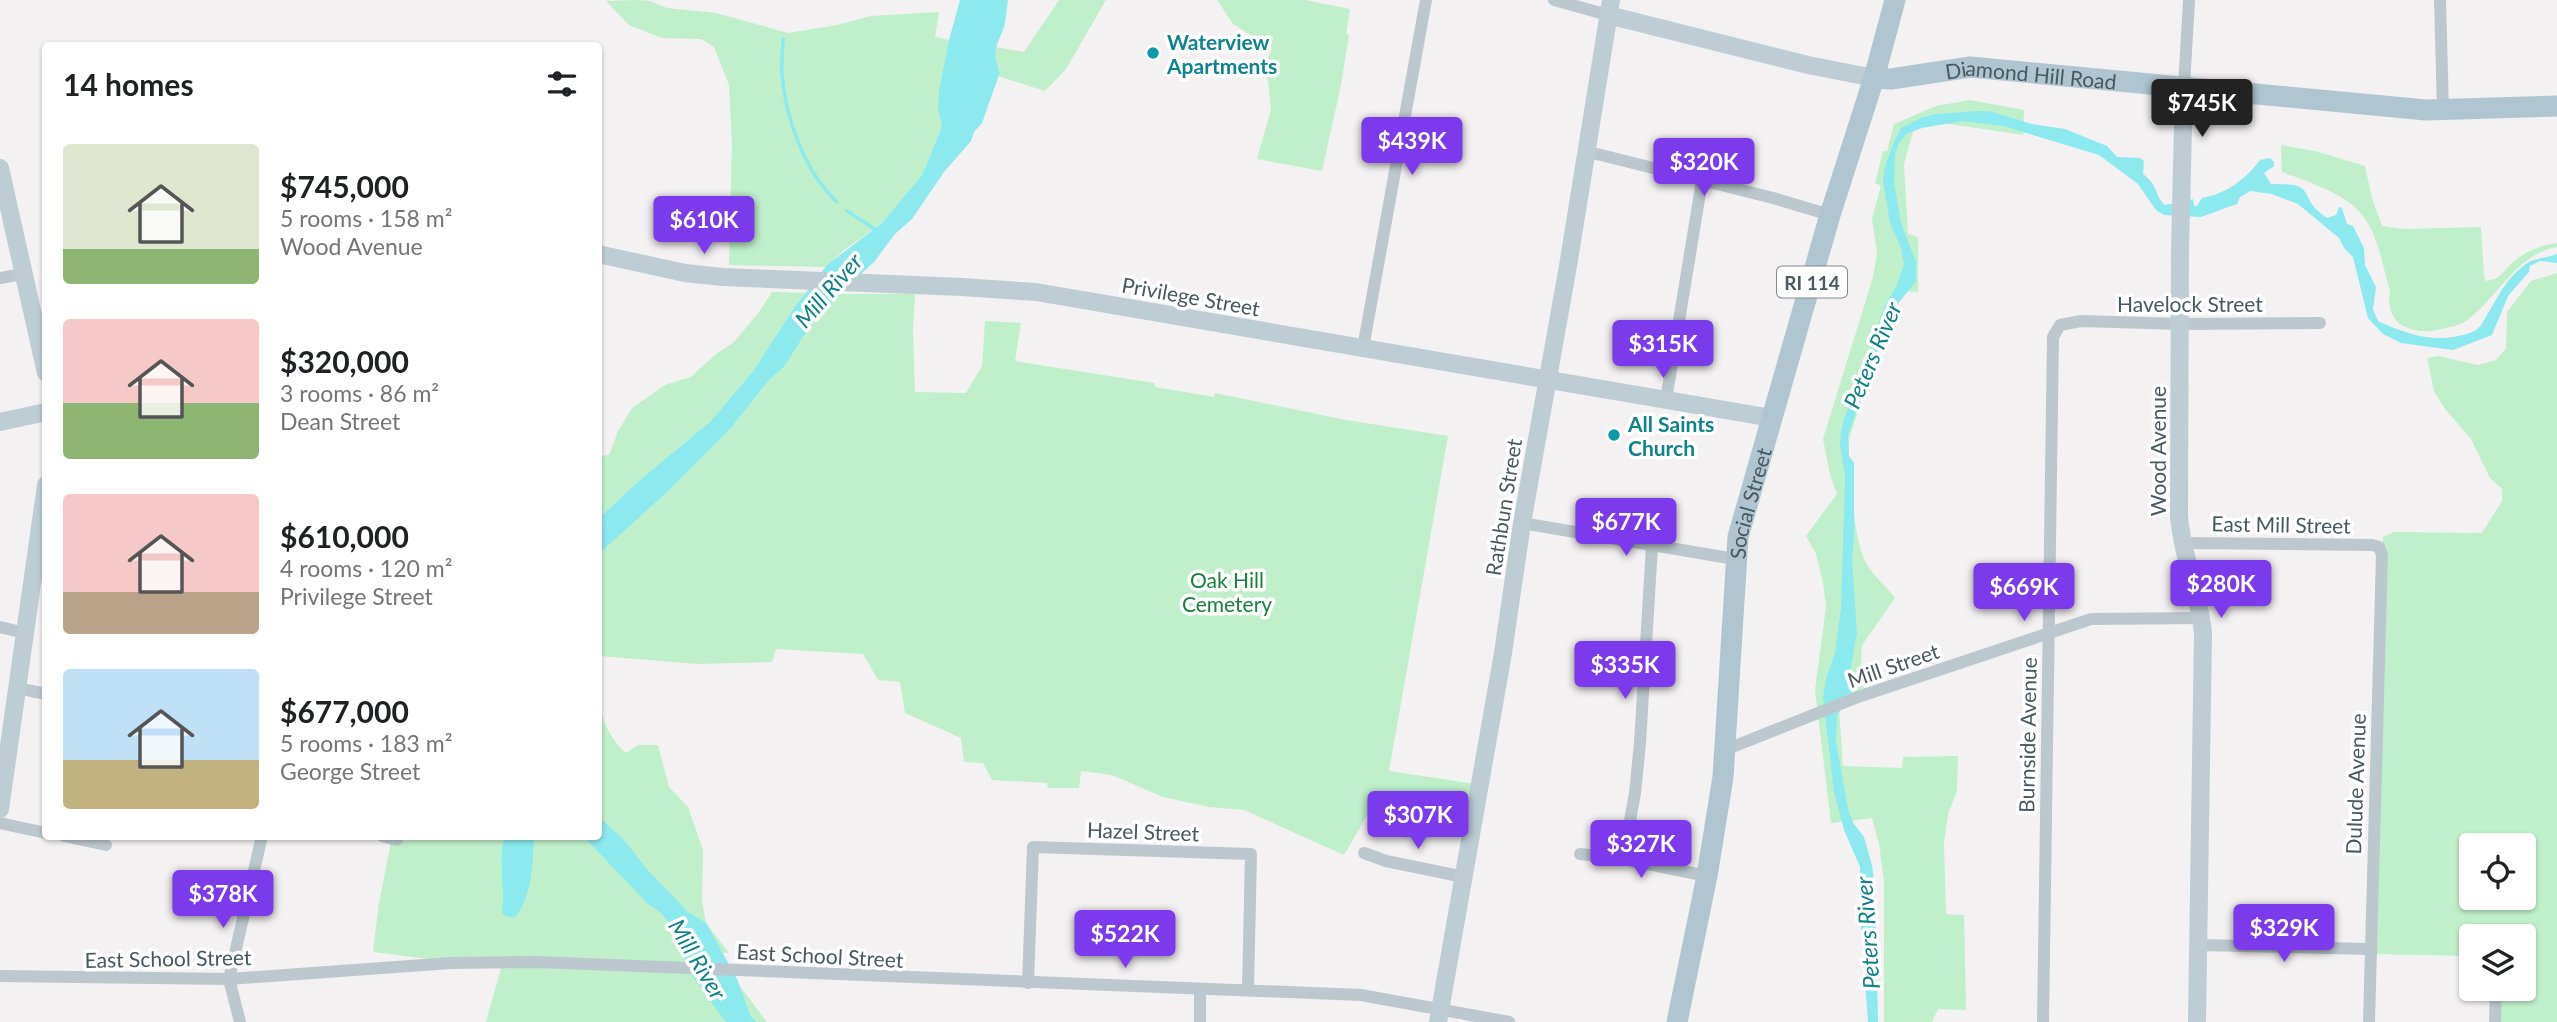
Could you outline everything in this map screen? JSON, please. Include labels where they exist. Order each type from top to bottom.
[{"type":"main road","name":"Social Street","points":[[1677,1022],[1707,876],[1725,750],[1735,559],[1747,500],[1895,0]]},
{"type":"main road","name":"Diamond Hill Road","points":[[1609,7],[1808,65],[1874,78],[1891,79],[1970,67],[2443,110],[2557,106]]},
{"type":"main road","name":"Rathbun Street","points":[[1439,1016],[1503,653],[1522,523],[1568,266],[1609,7]]},
{"type":"main road","name":"Wood Avenue","points":[[2184,86],[2180,221],[2179,516],[2181,542],[2201,618],[2203,646],[2197,1022]]},
{"type":"main road","points":[[0,168],[42,356]]},
{"type":"main road","name":"Privilege Street","points":[[602,255],[685,273],[723,277],[1036,292],[1772,418]]},
{"type":"main road","points":[[0,422],[42,413]]},
{"type":"main road","points":[[0,809],[6,729],[17,688],[42,513]]},
{"type":"street","points":[[1363,348],[1426,0]]},
{"type":"street","name":"Diamond Hill Road","points":[[1554,0],[1609,7]]},
{"type":"street","points":[[2184,86],[2189,0]]},
{"type":"street","points":[[2440,0],[2443,110]]},
{"type":"street","points":[[1585,151],[1830,215]]},
{"type":"street","points":[[1666,400],[1702,181]]},
{"type":"street","points":[[0,278],[22,274]]},
{"type":"street","name":"Havelock Street","points":[[2060,325],[2081,321],[2180,324],[2320,323]]},
{"type":"street","name":"Burnside Avenue","points":[[2043,1022],[2051,362],[2053,337],[2060,325]]},
{"type":"street","points":[[1522,523],[1735,559]]},
{"type":"street","name":"East Mill Street","points":[[2181,542],[2340,543],[2379,547]]},
{"type":"street","points":[[1623,859],[1635,793],[1640,743],[1653,546]]},
{"type":"street","name":"Dulude Avenue","points":[[2369,1022],[2382,590],[2382,555],[2379,547]]},
{"type":"street","name":"Mill Street","points":[[1725,750],[1858,697],[2091,619],[2201,618]]},
{"type":"street","points":[[0,627],[25,633]]},
{"type":"street","points":[[17,688],[42,693]]},
{"type":"street","points":[[0,823],[42,832]]},
{"type":"street","points":[[83,840],[106,845]]},
{"type":"street","points":[[240,1022],[229,979],[261,840]]},
{"type":"street","name":"Hazel Street","points":[[1028,983],[1033,847],[1251,854],[1248,989]]},
{"type":"street","points":[[1364,853],[1386,861],[1464,877]]},
{"type":"street","points":[[1580,854],[1623,859],[1707,876]]},
{"type":"street","points":[[2199,945],[2370,949]]},
{"type":"street","name":"East School Street","points":[[0,976],[229,979],[463,963],[537,962],[1362,995],[1439,1016],[1509,1022]]},
{"type":"street","points":[[1200,989],[1200,1022]]},
{"type":"street","points":[[2495,1022],[2496,1001]]},
{"type":"green space","points":[[639,0],[667,8],[716,13],[788,33],[871,16],[939,12],[935,37],[949,40],[939,90],[942,126],[922,175],[882,223],[844,250],[826,267],[729,265],[732,144],[729,85],[714,47],[701,39],[662,38],[629,25],[606,1]]},
{"type":"green space","points":[[1059,0],[1106,0],[1066,69],[1045,91],[998,76],[1000,71],[994,58],[995,47],[1024,52]]},
{"type":"green space","points":[[1217,0],[1305,0],[1350,9],[1341,85],[1322,171],[1257,159],[1271,109],[1266,63],[1272,48],[1233,24]]},
{"type":"green space","points":[[1970,100],[2024,110],[2023,135],[1943,123],[1914,128],[1904,164],[1908,234],[1918,237],[1918,292],[1903,291],[1890,309],[1849,439],[1849,456],[1853,461],[1854,510],[1861,550],[1870,569],[1895,598],[1862,645],[1864,695],[1839,708],[1843,766],[1902,768],[1903,757],[1958,756],[1957,791],[1948,814],[1944,843],[1946,914],[1964,915],[1966,1010],[1938,1009],[1932,1022],[1884,1022],[1884,881],[1879,844],[1872,818],[1831,823],[1815,690],[1826,607],[1816,554],[1806,536],[1837,494],[1823,439],[1873,277],[1877,254],[1872,218],[1881,186],[1875,183],[1883,151],[1887,151],[1894,124],[1936,106]]},
{"type":"green space","points":[[2281,145],[2315,151],[2365,166],[2382,226],[2402,229],[2481,227],[2486,281],[2499,276],[2529,251],[2557,243],[2557,247],[2530,258],[2464,322],[2435,331],[2405,327],[2392,314],[2389,304],[2390,291],[2380,254],[2365,219],[2358,210],[2339,196],[2316,184],[2282,172]]},
{"type":"green space","points":[[2557,273],[2557,1022],[2495,1022],[2496,1001],[2536,1001],[2536,924],[2459,924],[2459,956],[2373,954],[2383,537],[2394,532],[2482,533],[2502,501],[2502,489],[2490,478],[2471,439],[2445,409],[2434,391],[2427,358],[2438,356],[2478,365],[2496,360],[2506,348],[2507,312],[2531,281]]},
{"type":"green space","points":[[772,292],[808,293],[792,311],[754,370],[711,421],[602,515],[602,456],[609,455],[618,431],[632,408],[665,385],[691,377],[734,342]]},
{"type":"green space","name":"Oak Hill Cemetery","points":[[839,294],[915,294],[915,392],[966,393],[982,366],[985,321],[1021,323],[1015,361],[1154,383],[1155,387],[1214,397],[1215,393],[1346,420],[1448,436],[1389,771],[1476,784],[1470,828],[1406,815],[1375,802],[1344,855],[1244,810],[1209,807],[1163,797],[1112,775],[1081,771],[1079,788],[1048,788],[1047,783],[992,780],[983,763],[964,762],[961,738],[905,713],[900,682],[878,680],[863,654],[776,649],[772,662],[698,664],[602,656],[602,551],[665,494],[731,428],[769,380],[784,367],[805,332]]},
{"type":"green space","points":[[602,715],[616,743],[626,753],[638,745],[658,745],[669,787],[688,807],[703,850],[702,901],[706,923],[729,953],[682,951],[732,976],[767,1022],[486,1022],[501,968],[373,952],[391,840],[602,840]]},
{"type":"water","name":"Mill River","points":[[960,0],[1008,0],[1005,23],[996,47],[1000,72],[982,123],[974,132],[971,141],[944,172],[912,219],[895,234],[874,262],[839,294],[806,332],[784,367],[769,380],[731,428],[665,494],[602,551],[602,515],[711,421],[754,370],[792,311],[827,265],[882,223],[922,175],[942,126],[938,109],[939,90]]},
{"type":"water","name":"Peters River","points":[[1989,111],[2032,124],[2065,129],[2107,146],[2117,157],[2140,158],[2144,161],[2143,174],[2165,205],[2193,199],[2194,206],[2197,206],[2202,198],[2227,189],[2242,179],[2260,160],[2270,158],[2274,166],[2264,173],[2271,184],[2286,184],[2302,189],[2317,210],[2327,218],[2336,215],[2339,207],[2342,208],[2347,224],[2353,226],[2364,248],[2365,265],[2376,287],[2373,309],[2378,321],[2409,333],[2441,338],[2473,332],[2481,325],[2509,280],[2522,267],[2534,260],[2557,254],[2557,263],[2540,261],[2530,266],[2529,272],[2508,296],[2492,335],[2453,350],[2401,343],[2383,334],[2368,318],[2353,257],[2339,238],[2298,204],[2272,194],[2250,191],[2240,197],[2237,204],[2201,217],[2164,215],[2156,210],[2138,184],[2099,155],[2003,126],[1962,121],[1922,128],[1906,134],[1895,154],[1894,182],[1901,223],[1916,262],[1916,281],[1892,311],[1848,435],[1849,457],[1854,463],[1852,559],[1857,633],[1851,667],[1853,689],[1837,716],[1836,742],[1848,809],[1854,824],[1864,837],[1875,888],[1878,1022],[1868,1022],[1861,928],[1860,867],[1844,830],[1834,792],[1823,697],[1835,653],[1841,608],[1845,476],[1841,432],[1884,307],[1897,285],[1904,264],[1901,248],[1890,223],[1883,181],[1885,166],[1894,142],[1901,128],[1923,117]]},
{"type":"water","name":"Mill River","points":[[602,820],[625,841],[645,867],[688,912],[706,923],[737,979],[751,1017],[757,1022],[727,1022],[722,1017],[691,974],[672,926],[661,913],[647,903],[587,840],[602,840]]},
{"type":"water","points":[[504,840],[534,840],[528,891],[514,918],[505,916],[502,912]]},
{"type":"waterway","points":[[783,39],[782,73],[792,125],[815,175],[837,202]]},
{"type":"waterway","points":[[847,211],[876,230]]},
{"type":"place","name":"Waterview Apartments","points":[[1153,53]]},
{"type":"place","name":"All Saints Church","points":[[1614,435]]}]
